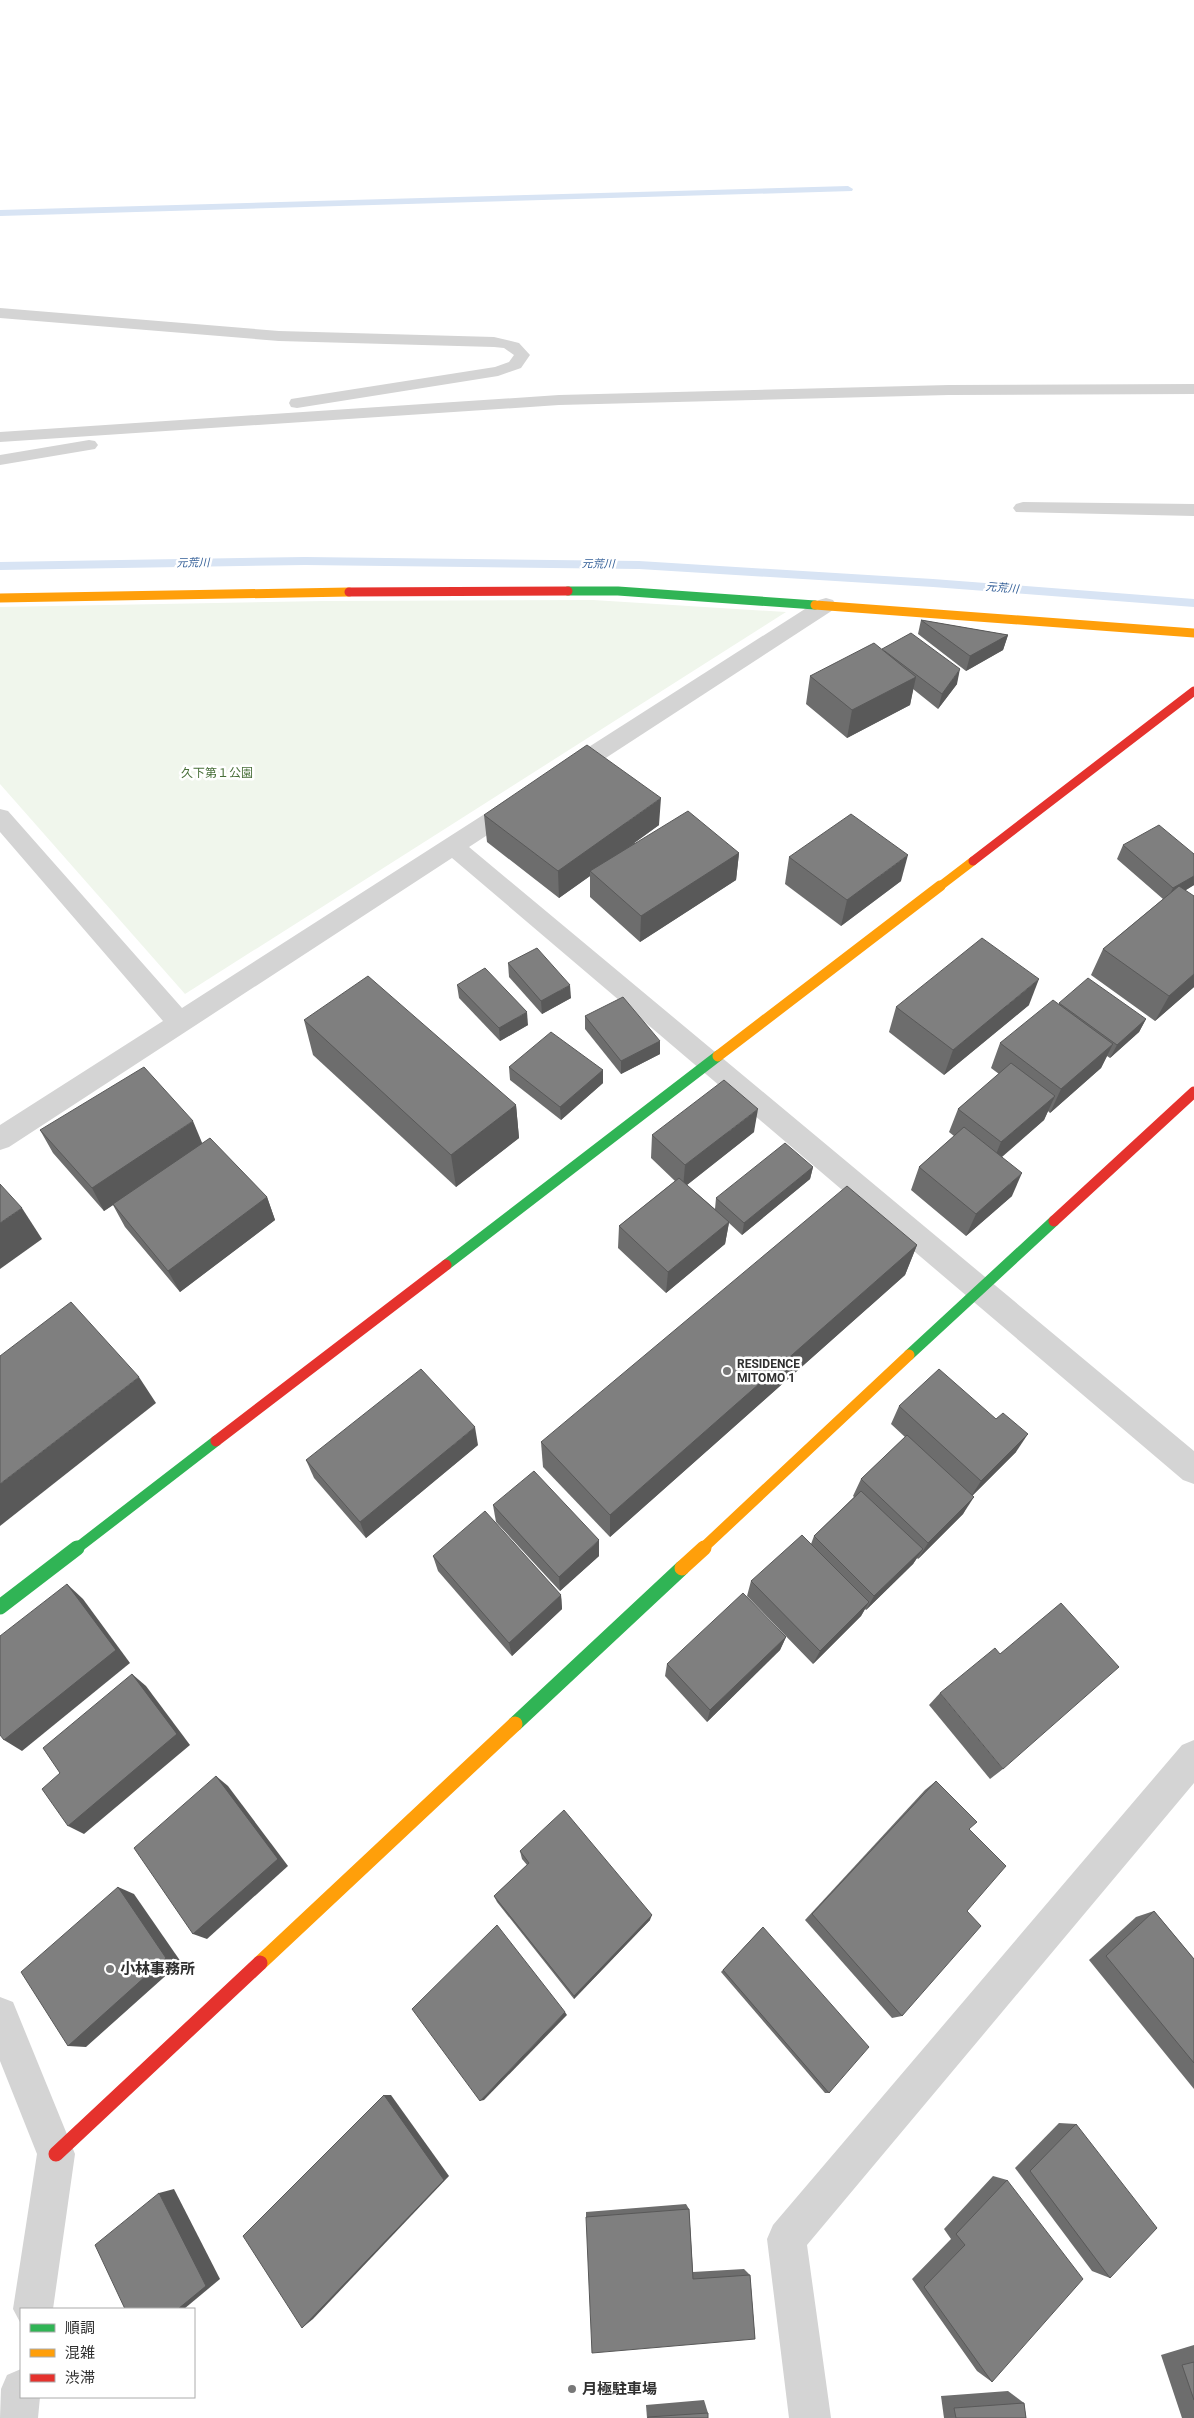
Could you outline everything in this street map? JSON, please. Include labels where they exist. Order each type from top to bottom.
[{"type":"street","points":[[1024,508],[1194,510]]},
{"type":"street","points":[[0,598],[321,592],[618,591],[1194,633]]},
{"type":"street","points":[[0,1139],[826,605]]},
{"type":"street","points":[[0,1606],[1194,691]]},
{"type":"street","points":[[0,817],[180,1023]]},
{"type":"street","points":[[454,846],[1194,1470]]},
{"type":"street","points":[[56,2154],[980,1289],[1194,1092]]},
{"type":"street","points":[[810,2418],[787,2239],[1194,1757]]},
{"type":"street","points":[[0,2015],[56,2154],[33,2308]]},
{"type":"street","points":[[17,2418],[20,2396]]},
{"type":"lane","points":[[0,313],[279,336],[494,342],[511,344],[519,349],[522,356],[515,365],[498,371],[289,404],[117,440],[0,460]]},
{"type":"lane","points":[[0,437],[560,400],[949,390],[1194,389]]},
{"type":"green space","name":"久下第１公園","points":[[593,600],[786,612],[185,994],[0,784],[0,607],[324,601]]},
{"type":"building","points":[[921,620],[1008,635],[970,656]]},
{"type":"building","points":[[911,633],[960,669],[942,694],[882,649]]},
{"type":"building","points":[[874,643],[916,677],[852,710],[810,676]]},
{"type":"building","points":[[587,745],[661,798],[558,871],[484,815]]},
{"type":"building","points":[[688,811],[739,853],[641,916],[590,871]]},
{"type":"building","points":[[851,814],[908,855],[847,900],[789,857]]},
{"type":"building","points":[[1159,825],[1194,854],[1194,876],[1173,888],[1123,845]]},
{"type":"building","points":[[1179,886],[1194,896],[1194,974],[1169,996],[1103,949]]},
{"type":"building","points":[[982,938],[1039,979],[953,1050],[896,1007]]},
{"type":"building","points":[[537,948],[570,985],[541,1001],[508,963]]},
{"type":"building","points":[[485,968],[527,1012],[499,1028],[457,985]]},
{"type":"building","points":[[368,976],[516,1105],[451,1155],[304,1020]]},
{"type":"building","points":[[1088,978],[1146,1019],[1117,1045],[1059,1003]]},
{"type":"building","points":[[623,997],[660,1041],[621,1061],[585,1016]]},
{"type":"building","points":[[1053,1000],[1113,1044],[1061,1089],[1000,1043]]},
{"type":"building","points":[[551,1032],[603,1070],[560,1107],[509,1067]]},
{"type":"building","points":[[1011,1063],[1055,1096],[1001,1142],[958,1109]]},
{"type":"building","points":[[144,1067],[193,1121],[92,1188],[40,1130]]},
{"type":"building","points":[[724,1080],[758,1109],[685,1165],[652,1135]]},
{"type":"building","points":[[964,1127],[1022,1173],[976,1214],[919,1167]]},
{"type":"building","points":[[210,1138],[267,1197],[168,1271],[113,1204]]},
{"type":"building","points":[[785,1143],[813,1167],[744,1223],[716,1198]]},
{"type":"building","points":[[679,1178],[729,1222],[668,1272],[619,1226]]},
{"type":"building","points":[[0,1184],[22,1208],[0,1223]]},
{"type":"building","name":"RESIDENCE MITOMO 1","points":[[847,1186],[917,1245],[610,1515],[541,1442]]},
{"type":"building","points":[[71,1302],[139,1377],[0,1484],[0,1356]]},
{"type":"building","points":[[421,1369],[475,1427],[360,1522],[306,1460]]},
{"type":"building","points":[[939,1369],[996,1419],[1003,1413],[1028,1434],[981,1481],[899,1406]]},
{"type":"building","points":[[907,1435],[974,1497],[928,1543],[861,1479]]},
{"type":"building","points":[[534,1471],[599,1540],[559,1577],[493,1505]]},
{"type":"building","points":[[861,1491],[923,1549],[874,1596],[814,1536]]},
{"type":"building","points":[[485,1511],[561,1595],[509,1643],[433,1556]]},
{"type":"building","points":[[802,1535],[869,1602],[820,1651],[751,1581]]},
{"type":"building","points":[[67,1584],[116,1650],[4,1740],[0,1735],[0,1636]]},
{"type":"building","points":[[743,1593],[786,1637],[710,1710],[667,1664]]},
{"type":"building","points":[[1061,1603],[1119,1667],[1003,1769],[940,1693],[995,1648],[1000,1654]]},
{"type":"building","points":[[132,1674],[177,1734],[68,1826],[42,1789],[60,1773],[43,1748]]},
{"type":"building","points":[[216,1776],[278,1859],[193,1934],[134,1848]]},
{"type":"building","points":[[936,1781],[977,1822],[969,1829],[1006,1866],[967,1911],[981,1926],[902,2016],[812,1914]]},
{"type":"building","points":[[564,1810],[652,1915],[574,1996],[494,1896],[529,1863],[520,1851]]},
{"type":"building","points":[[118,1887],[166,1958],[68,2046],[21,1972]]},
{"type":"building","points":[[1154,1911],[1194,1959],[1194,2063],[1106,1956]]},
{"type":"building","points":[[497,1925],[565,2012],[480,2101],[412,2009]]},
{"type":"building","points":[[763,1927],[869,2047],[829,2093],[723,1970]]},
{"type":"building","points":[[384,2095],[444,2180],[302,2328],[243,2236]]},
{"type":"building","points":[[1076,2124],[1157,2228],[1110,2278],[1030,2171]]},
{"type":"building","points":[[1007,2180],[1083,2279],[992,2382],[924,2287],[965,2245],[956,2234]]},
{"type":"building","points":[[159,2193],[206,2286],[179,2308],[125,2308],[95,2245]]},
{"type":"building","points":[[689,2209],[693,2279],[750,2275],[755,2339],[592,2353],[586,2217]]},
{"type":"building","points":[[1194,2362],[1194,2400],[1182,2365]]},
{"type":"building","points":[[1024,2403],[1026,2418],[956,2418],[954,2408]]},
{"type":"building","points":[[708,2413],[708,2418],[648,2418],[648,2417]]},
{"type":"waterway","points":[[0,213],[848,189]]},
{"type":"waterway","name":"元荒川","points":[[0,566],[305,561],[639,565],[933,583],[1194,603]]},
{"type":"traffic: fast","points":[[568,591],[618,591],[815,605]]},
{"type":"traffic: fast","points":[[446,1265],[718,1056]]},
{"type":"traffic: fast","points":[[909,1355],[1054,1221]]},
{"type":"traffic: fast","points":[[0,1607],[216,1441]]},
{"type":"traffic: fast","points":[[515,1724],[682,1568]]},
{"type":"traffic: slow","points":[[0,598],[349,592]]},
{"type":"traffic: slow","points":[[815,605],[1194,633]]},
{"type":"traffic: slow","points":[[718,1056],[973,861]]},
{"type":"traffic: slow","points":[[682,1568],[909,1355]]},
{"type":"traffic: slow","points":[[260,1963],[515,1724]]},
{"type":"traffic: jam","points":[[349,592],[568,591]]},
{"type":"traffic: jam","points":[[973,861],[1194,691]]},
{"type":"traffic: jam","points":[[1054,1221],[1194,1092]]},
{"type":"traffic: jam","points":[[216,1441],[446,1265]]},
{"type":"traffic: jam","points":[[56,2154],[260,1963]]},
{"type":"place","name":"RESIDENCE MITOMO 1","points":[[727,1371]]},
{"type":"place","name":"小林事務所","points":[[110,1969]]},
{"type":"place","name":"月極駐車場","points":[[572,2389]]}]
